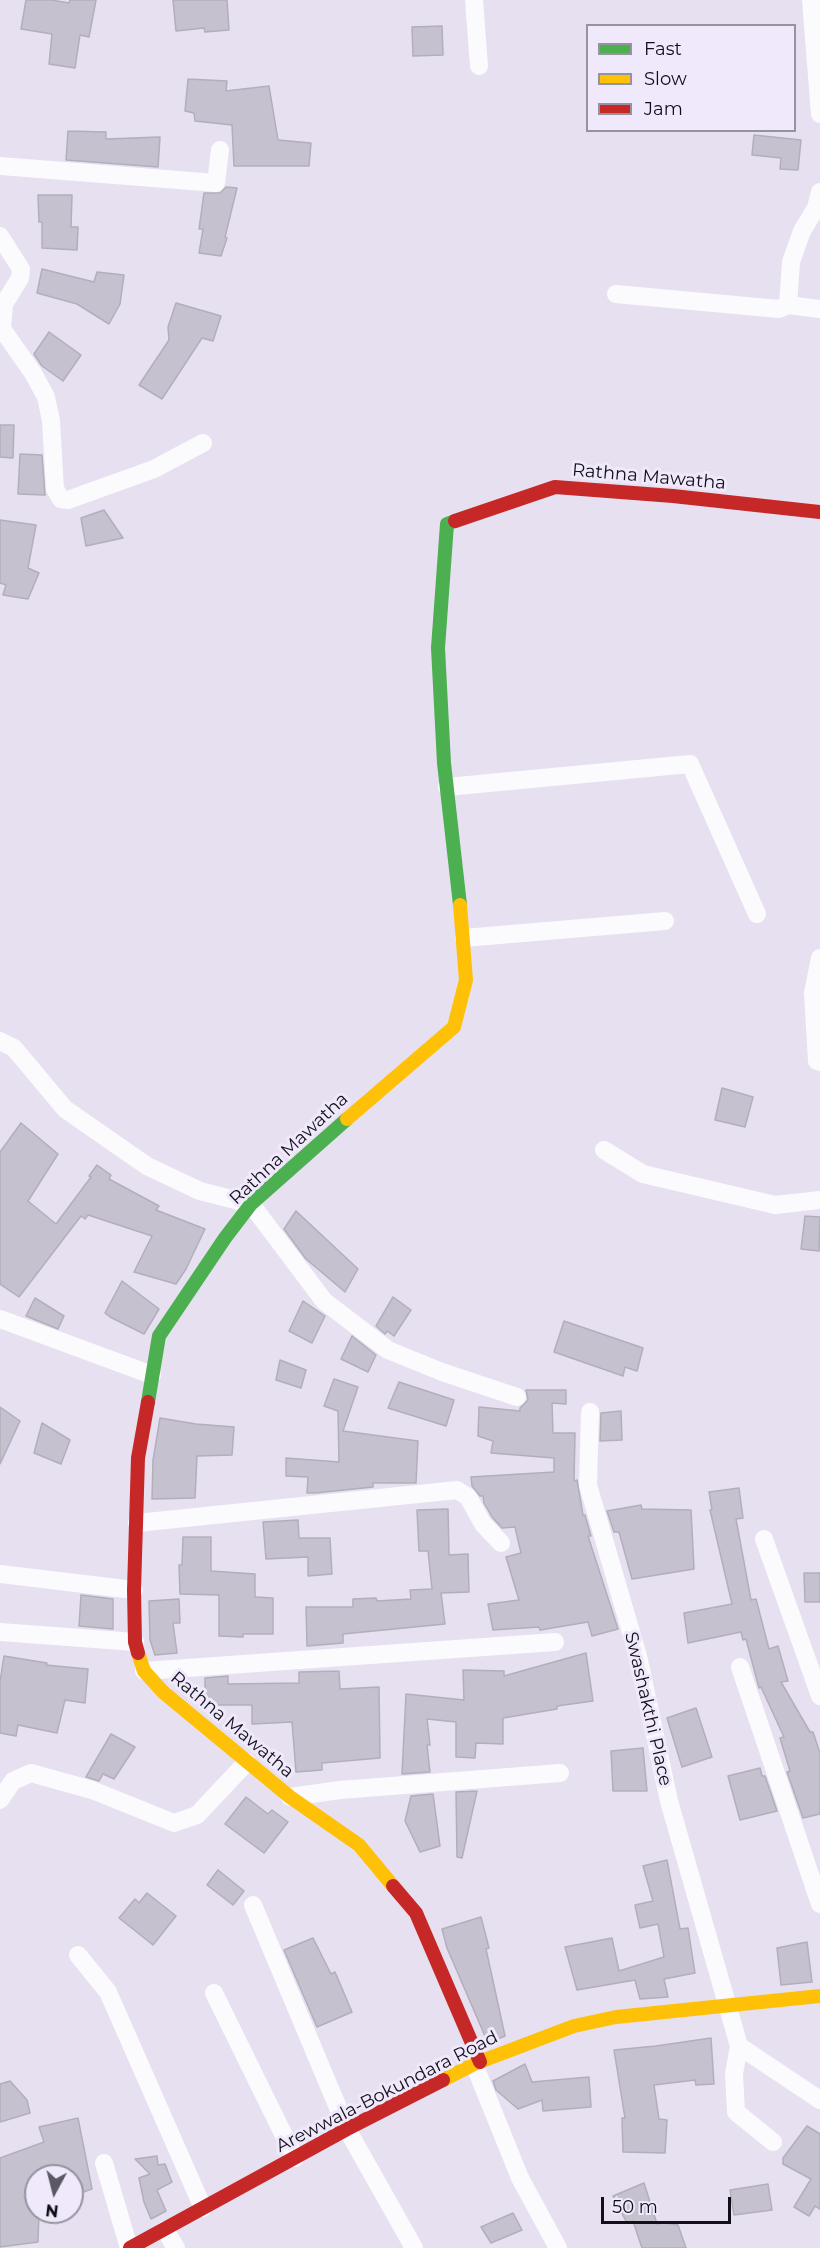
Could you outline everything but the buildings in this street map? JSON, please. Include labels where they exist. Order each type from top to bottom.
[{"type":"street","points":[[474,0],[479,66]]},
{"type":"street","points":[[811,0],[818,65],[820,114]]},
{"type":"street","points":[[0,166],[216,183],[220,150]]},
{"type":"street","points":[[788,305],[791,262],[802,231],[816,208],[820,192]]},
{"type":"street","points":[[0,236],[21,269],[20,278],[4,304],[2,329],[33,373],[46,397],[51,421],[55,489],[61,499],[68,500],[154,469],[203,443]]},
{"type":"street","points":[[616,294],[779,309],[788,305],[820,309]]},
{"type":"street","name":"Rathna Mawatha","points":[[477,2063],[416,1912],[359,1845],[290,1797],[163,1692],[144,1671],[135,1642],[134,1590],[138,1458],[159,1336],[225,1238],[251,1204],[454,1028],[466,980],[464,938],[447,788],[438,648],[447,524],[555,487],[673,496],[820,512]]},
{"type":"street","points":[[447,788],[690,764],[757,914]]},
{"type":"street","points":[[464,938],[665,921]]},
{"type":"street","points":[[820,958],[813,993],[817,1061],[820,1062]]},
{"type":"street","points":[[0,1041],[14,1048],[65,1109],[147,1166],[200,1191],[251,1204],[324,1301],[388,1350],[442,1372],[517,1397]]},
{"type":"street","points":[[603,1150],[644,1174],[775,1205],[820,1200]]},
{"type":"street","points":[[0,1319],[152,1375]]},
{"type":"street","name":"Swashakthi Place","points":[[590,1412],[588,1485],[638,1656],[669,1801],[729,2004],[739,2046]]},
{"type":"street","points":[[137,1523],[457,1491],[468,1497],[483,1524],[501,1543]]},
{"type":"street","points":[[764,1539],[820,1696]]},
{"type":"street","points":[[0,1574],[134,1590]]},
{"type":"street","points":[[0,1632],[135,1642]]},
{"type":"street","points":[[144,1671],[555,1642]]},
{"type":"street","points":[[740,1667],[820,1904]]},
{"type":"street","points":[[0,1800],[13,1781],[31,1773],[92,1790],[174,1823],[198,1815],[247,1762]]},
{"type":"street","points":[[290,1797],[340,1790],[560,1773]]},
{"type":"street","points":[[253,1905],[347,2129],[414,2248]]},
{"type":"street","points":[[78,1955],[108,1992],[203,2208]]},
{"type":"street","points":[[214,1992],[295,2157]]},
{"type":"street","name":"Arewwala-Bokundara Road","points":[[129,2248],[347,2129],[477,2063],[574,2026],[616,2016],[820,1996]]},
{"type":"street","points":[[773,2142],[736,2112],[734,2074],[739,2046],[820,2100]]},
{"type":"street","points":[[477,2063],[520,2178],[558,2248]]},
{"type":"street","points":[[104,2163],[129,2248]]},
{"type":"street","points":[[165,2230],[176,2248]]},
{"type":"traffic: fast","points":[[455,521],[447,524],[438,648],[444,763],[460,905]]},
{"type":"traffic: fast","points":[[148,1402],[159,1336],[225,1238],[251,1204],[347,1119]]},
{"type":"traffic: slow","points":[[347,1119],[454,1027],[466,980],[460,905]]},
{"type":"traffic: slow","points":[[138,1653],[144,1671],[163,1692],[290,1797],[359,1845],[393,1886]]},
{"type":"traffic: slow","points":[[443,2080],[474,2064],[574,2026],[616,2017],[820,1996]]},
{"type":"traffic: jam","points":[[455,521],[555,487],[673,496],[820,512]]},
{"type":"traffic: jam","points":[[138,1653],[135,1642],[134,1590],[138,1458],[148,1402]]},
{"type":"traffic: jam","points":[[393,1886],[416,1913],[480,2062]]},
{"type":"traffic: jam","points":[[130,2248],[347,2129],[443,2080]]}]
